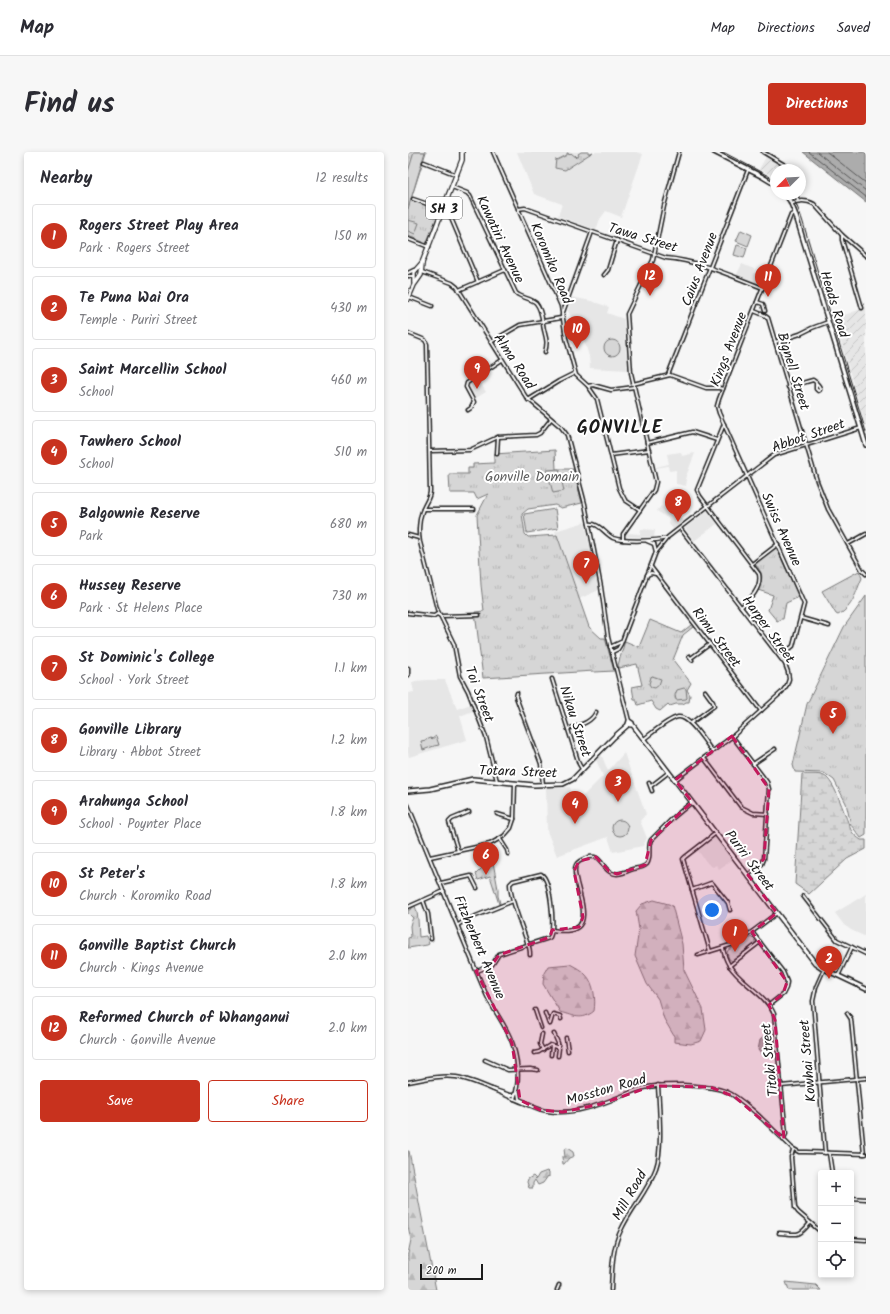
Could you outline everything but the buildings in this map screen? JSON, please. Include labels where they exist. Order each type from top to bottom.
[{"type":"highway","name":"SH 3","points":[[420,277],[422,263],[457,175],[462,160],[462,152]]},
{"type":"highway","name":"SH 3","points":[[415,270],[422,263]]},
{"type":"highway","points":[[414,285],[415,270],[421,271]]},
{"type":"highway","points":[[408,298],[414,285],[420,277],[414,276]]},
{"type":"main road","points":[[714,152],[770,182]]},
{"type":"main road","name":"Heads Road","points":[[789,200],[795,213],[866,445]]},
{"type":"main road","name":"Totara Street","points":[[408,791],[430,789],[473,779],[515,783],[568,783],[630,723]]},
{"type":"main road","name":"Puriri Street","points":[[630,723],[644,739],[815,963],[824,970],[866,989]]},
{"type":"street","name":"Koromiko Road","points":[[493,152],[561,306],[566,338],[575,373]]},
{"type":"street","points":[[623,540],[623,534],[656,485],[633,384],[627,314],[655,254],[664,206],[679,152]]},
{"type":"street","points":[[763,152],[783,164]]},
{"type":"street","points":[[424,162],[457,175]]},
{"type":"street","name":"Caius Avenue","points":[[668,375],[748,169]]},
{"type":"street","name":"Kawatiri Avenue","points":[[452,187],[467,193],[470,196],[517,294],[537,304],[543,319],[547,339],[546,352]]},
{"type":"street","points":[[413,199],[444,208],[448,211],[478,282]]},
{"type":"street","points":[[791,204],[798,201],[814,204],[842,235],[866,256]]},
{"type":"street","name":"Tawa Street","points":[[518,209],[524,208],[666,258],[684,260],[710,268],[763,288]]},
{"type":"street","name":"Kings Avenue","points":[[718,406],[723,389],[791,215],[795,213]]},
{"type":"street","points":[[491,342],[520,325],[561,318],[592,232]]},
{"type":"street","points":[[842,235],[841,239],[862,308]]},
{"type":"street","points":[[408,239],[428,247]]},
{"type":"street","points":[[604,275],[608,270],[616,240]]},
{"type":"street","points":[[408,273],[415,270]]},
{"type":"street","points":[[459,290],[505,270]]},
{"type":"street","name":"Alma Road","points":[[421,271],[452,283],[459,290],[528,400],[561,427],[567,435],[584,499],[601,587],[610,647]]},
{"type":"street","points":[[420,277],[428,274]]},
{"type":"street","points":[[408,276],[414,276]]},
{"type":"street","points":[[408,298],[432,306]]},
{"type":"street","points":[[757,302],[763,304],[765,311]]},
{"type":"street","name":"Bignell Street","points":[[754,311],[768,318],[822,495],[828,509],[866,574]]},
{"type":"street","points":[[775,342],[829,322]]},
{"type":"street","points":[[408,333],[424,339],[427,343],[430,451],[430,494],[423,509],[419,538],[408,535]]},
{"type":"street","points":[[468,410],[474,402],[466,387],[467,383],[502,360]]},
{"type":"street","points":[[528,400],[575,373],[588,386],[599,403],[619,488],[626,500],[640,510]]},
{"type":"street","points":[[633,384],[668,375],[706,388],[723,389]]},
{"type":"street","points":[[788,387],[811,380],[816,382]]},
{"type":"street","points":[[588,386],[593,385],[611,390],[634,387]]},
{"type":"street","name":"Swiss Avenue","points":[[718,406],[724,424],[804,602],[804,607],[793,646],[780,657]]},
{"type":"street","points":[[430,451],[470,450],[498,437],[537,434],[551,419]]},
{"type":"street","points":[[724,424],[697,490],[759,574],[759,579],[752,598],[741,607]]},
{"type":"street","name":"Abbot Street","points":[[660,546],[668,537],[774,455],[861,428]]},
{"type":"street","points":[[647,443],[692,432],[717,440]]},
{"type":"street","points":[[497,454],[498,437]]},
{"type":"street","points":[[611,455],[649,450]]},
{"type":"street","points":[[423,509],[474,509]]},
{"type":"street","points":[[589,524],[594,524],[613,537],[623,540],[658,540]]},
{"type":"street","name":"Harper Street","points":[[675,780],[732,736],[782,692],[787,685],[788,672],[780,657],[680,528]]},
{"type":"street","points":[[848,544],[866,534]]},
{"type":"street","name":"Abbot Street","points":[[658,540],[668,537]]},
{"type":"street","name":"Toi Street","points":[[419,538],[439,615],[454,644],[460,676],[468,691],[486,738],[497,781]]},
{"type":"street","points":[[656,552],[655,546],[658,540]]},
{"type":"street","points":[[612,652],[620,647],[656,552],[660,546],[661,543],[658,540]]},
{"type":"street","points":[[646,541],[655,546],[660,546]]},
{"type":"street","points":[[752,564],[778,544]]},
{"type":"street","name":"Rimu Street","points":[[651,567],[761,711]]},
{"type":"street","points":[[647,575],[653,573],[657,575]]},
{"type":"street","points":[[408,613],[434,616],[479,615]]},
{"type":"street","points":[[801,618],[829,626]]},
{"type":"street","points":[[610,647],[621,642]]},
{"type":"street","points":[[691,658],[710,644]]},
{"type":"street","name":"Puriri Street","points":[[610,647],[630,723]]},
{"type":"street","points":[[408,668],[408,675]]},
{"type":"street","name":"Nikau Street","points":[[552,679],[579,764],[582,769]]},
{"type":"street","points":[[691,724],[714,706],[713,702],[705,691]]},
{"type":"street","points":[[517,694],[516,697],[540,764],[543,784]]},
{"type":"street","points":[[568,729],[585,724],[594,716],[596,712]]},
{"type":"street","points":[[644,739],[675,718],[682,717],[691,724],[712,752]]},
{"type":"street","points":[[732,736],[769,786],[768,814],[763,862],[748,875]]},
{"type":"street","points":[[753,764],[775,749]]},
{"type":"street","points":[[704,758],[741,807],[753,813],[768,814]]},
{"type":"street","points":[[651,786],[669,772]]},
{"type":"street","points":[[649,782],[652,791]]},
{"type":"street","points":[[430,857],[490,844],[500,839],[508,831],[514,819],[515,783]]},
{"type":"street","points":[[552,930],[574,930],[583,922],[580,896],[574,871],[576,864],[579,861],[588,857],[596,857],[601,860],[609,871],[617,874],[643,867],[648,861],[649,844],[651,840],[678,813],[692,802]]},
{"type":"street","name":"Fitzherbert Avenue","points":[[408,805],[488,999],[510,1038],[514,1051],[518,1084],[514,1099]]},
{"type":"street","points":[[458,851],[449,822],[452,818],[469,812]]},
{"type":"street","points":[[497,814],[514,819]]},
{"type":"street","points":[[710,951],[683,861],[684,858],[716,833]]},
{"type":"street","points":[[500,839],[508,854]]},
{"type":"street","points":[[476,971],[492,965],[499,955],[528,944],[549,938],[552,930],[552,910],[543,875],[532,876],[510,882],[510,887],[528,944],[530,955]]},
{"type":"street","points":[[441,883],[471,876],[477,888]]},
{"type":"street","points":[[692,890],[711,883],[713,884],[728,903],[730,910]]},
{"type":"street","points":[[408,907],[444,891]]},
{"type":"street","points":[[803,896],[837,940],[866,954]]},
{"type":"street","points":[[423,900],[428,914],[431,939]]},
{"type":"street","points":[[458,925],[466,920],[514,901]]},
{"type":"street","points":[[698,955],[738,943],[777,913]]},
{"type":"street","points":[[752,932],[783,972],[787,982],[783,994],[769,1005]]},
{"type":"street","points":[[729,966],[760,942]]},
{"type":"street","points":[[838,976],[852,947]]},
{"type":"street","name":"Titoki Street","points":[[723,948],[729,966],[769,1005],[774,1014],[786,1134],[783,1140]]},
{"type":"street","name":"Kowhai Street","points":[[824,970],[816,987],[813,1001],[819,1082],[827,1153],[831,1170]]},
{"type":"street","points":[[535,1010],[541,1028]]},
{"type":"street","points":[[544,1013],[550,1024],[553,1014],[560,1016],[561,1019]]},
{"type":"street","points":[[818,1230],[798,1212],[794,1205],[791,1157],[793,1149],[802,1152],[865,1154],[851,1019],[847,1013]]},
{"type":"street","points":[[542,1034],[540,1044],[543,1050]]},
{"type":"street","points":[[556,1035],[560,1050],[558,1056]]},
{"type":"street","points":[[566,1038],[568,1051]]},
{"type":"street","points":[[534,1053],[543,1050],[548,1045],[558,1047]]},
{"type":"street","points":[[552,1046],[552,1055]]},
{"type":"street","points":[[485,1060],[506,1070],[538,1070]]},
{"type":"street","name":"Mosston Road","points":[[408,1082],[436,1077],[457,1077],[472,1081],[540,1110],[554,1112],[588,1108],[640,1089],[658,1085],[710,1087],[727,1092],[744,1104],[793,1149]]},
{"type":"street","points":[[781,1086],[866,1078]]},
{"type":"street","name":"Mill Road","points":[[611,1290],[615,1245],[621,1230],[646,1190],[657,1166],[659,1149],[658,1085]]},
{"type":"street","points":[[489,1089],[511,1095],[517,1090]]},
{"type":"street","points":[[517,1090],[520,1100],[540,1110]]},
{"type":"street","points":[[854,1198],[866,1199]]},
{"type":"street","points":[[779,1233],[799,1234],[810,1223]]},
{"type":"street","points":[[854,1239],[866,1240]]},
{"type":"street","points":[[557,1290],[559,1285]]},
{"type":"highlighted area","points":[[732,736],[769,789],[764,859],[748,875],[777,913],[752,932],[787,982],[783,994],[769,1005],[775,1020],[784,1139],[735,1097],[710,1087],[652,1086],[601,1104],[563,1112],[540,1110],[520,1100],[512,1043],[476,971],[492,965],[499,955],[550,937],[552,930],[579,927],[583,917],[574,871],[579,861],[596,857],[609,871],[617,874],[645,865],[651,840],[692,802],[675,780]]},
{"type":"shaded area","points":[[517,152],[636,152],[643,154],[621,217],[606,211],[600,219],[596,230],[558,216],[562,204],[534,194]]},
{"type":"shaded area","points":[[766,157],[778,164],[770,164],[770,175],[759,169]]},
{"type":"shaded area","points":[[742,264],[754,269],[753,273],[764,277],[761,286],[736,276]]},
{"type":"shaded area","points":[[571,297],[591,301],[609,307],[607,313],[624,319],[628,370],[590,368],[589,356],[583,337],[579,336],[568,311]]},
{"type":"shaded area","points":[[866,306],[866,427],[834,319]]},
{"type":"shaded area","points":[[478,379],[486,392],[476,398],[468,386]]},
{"type":"shaded area","points":[[681,452],[682,456],[695,453],[685,479],[687,480],[686,486],[676,484],[676,470],[669,471],[668,466],[656,468],[669,464],[667,454]]},
{"type":"shaded area","points":[[661,506],[671,513],[673,509],[683,521],[673,529],[668,523],[669,519],[657,511]]},
{"type":"shaded area","points":[[707,511],[717,524],[694,541],[685,528]]},
{"type":"shaded area","points":[[585,522],[599,590],[579,599],[555,531]]},
{"type":"shaded area","points":[[641,529],[655,530],[654,538],[627,537],[626,535],[628,533],[640,534]]},
{"type":"shaded area","points":[[445,680],[457,709],[471,704],[473,711],[460,716],[467,740],[409,757],[408,693],[414,692],[412,683],[415,681]]},
{"type":"shaded area","points":[[624,753],[646,814],[640,821],[647,838],[643,846],[613,852],[608,837],[557,856],[547,831],[546,788],[570,787],[574,805],[603,776],[596,760],[601,754],[608,771]]},
{"type":"shaded area","points":[[715,837],[732,860],[719,869],[716,865],[713,867],[708,864],[698,851]]},
{"type":"shaded area","points":[[866,894],[866,937],[844,925],[835,913]]},
{"type":"green space","points":[[408,152],[426,152],[411,199],[436,210],[437,208],[440,210],[426,244],[423,244],[423,242],[408,236]]},
{"type":"green space","points":[[414,152],[425,152],[408,209],[408,172]]},
{"type":"green space","points":[[581,152],[589,152],[589,154],[593,152],[565,170],[555,168],[556,159],[557,160],[567,155],[567,153],[569,155],[571,153],[577,158],[575,155],[577,157],[579,156],[578,154]]},
{"type":"green space","points":[[408,220],[419,223],[415,234],[408,231]]},
{"type":"green space","points":[[741,230],[752,235],[748,246],[736,241]]},
{"type":"green space","points":[[737,245],[747,248],[744,258],[734,255]]},
{"type":"green space","points":[[612,340],[618,342],[620,348],[618,354],[612,356],[606,354],[604,348],[606,342]]},
{"type":"green space","name":"Gonville Domain","points":[[555,450],[556,469],[573,469],[582,503],[561,508],[555,505],[528,509],[522,514],[525,534],[528,537],[557,535],[589,627],[601,638],[605,638],[614,671],[483,678],[475,612],[484,611],[477,515],[488,494],[477,499],[474,493],[450,493],[449,474],[468,474],[468,468],[473,468],[473,464],[494,463],[494,454]]},
{"type":"green space","points":[[559,469],[564,491],[553,493],[547,470]]},
{"type":"green space","points":[[555,509],[558,528],[527,533],[524,514]]},
{"type":"green space","points":[[776,547],[799,597],[786,603],[783,619],[777,621],[768,610],[773,595],[758,590],[762,576],[755,564]]},
{"type":"green space","points":[[859,571],[862,578],[851,604],[843,612],[838,615],[836,614],[822,591]]},
{"type":"green space","points":[[866,596],[866,835],[861,838],[851,825],[846,803],[834,780],[824,773],[795,772],[793,765],[807,704],[844,627]]},
{"type":"green space","points":[[650,620],[681,633],[691,625],[693,627],[683,635],[673,660],[691,683],[687,690],[690,695],[689,702],[670,706],[668,704],[660,711],[656,709],[651,701],[638,705],[636,699],[634,699],[632,687],[642,685],[637,664],[619,668],[618,665],[625,641],[639,647]]},
{"type":"green space","points":[[652,676],[661,679],[659,685],[655,688],[651,687],[649,684]]},
{"type":"green space","points":[[684,688],[686,689],[687,698],[676,700],[675,695],[677,690]]},
{"type":"green space","points":[[436,736],[439,745],[423,750],[421,741],[432,739]]},
{"type":"green space","points":[[802,774],[819,775],[828,779],[836,792],[852,832],[861,840],[866,840],[866,849],[847,859],[809,894],[795,884]]},
{"type":"green space","points":[[620,820],[626,822],[628,828],[626,834],[620,836],[614,834],[612,828],[614,822]]},
{"type":"green space","points":[[490,846],[498,889],[499,904],[490,876],[478,880],[476,874],[482,868],[479,849]]},
{"type":"green space","points":[[654,900],[672,905],[682,944],[684,970],[703,1009],[706,1030],[701,1041],[691,1044],[674,1042],[674,1036],[664,1019],[658,999],[647,984],[635,956],[639,929],[636,911],[642,904]]},
{"type":"green space","points":[[415,906],[418,917],[419,937],[426,936],[429,944],[408,948],[408,938],[411,937],[410,926],[413,918],[408,911]]},
{"type":"green space","points":[[751,937],[755,941],[755,944],[734,960],[732,961],[729,959],[727,953],[728,950]]},
{"type":"green space","points":[[570,964],[589,978],[593,987],[595,1002],[594,1011],[586,1016],[578,1017],[560,1012],[543,984],[544,973],[548,966]]},
{"type":"green space","points":[[567,1148],[573,1152],[574,1156],[569,1158],[563,1164],[562,1157],[565,1157],[564,1149]]},
{"type":"green space","points":[[408,1151],[436,1290],[408,1290],[408,1254],[411,1240],[408,1226]]},
{"type":"green space","points":[[547,1171],[549,1173],[549,1177],[548,1176],[543,1183],[538,1185],[535,1180],[533,1183],[533,1188],[529,1188],[527,1182],[528,1179],[533,1176],[536,1179],[539,1174]]},
{"type":"green space","points":[[786,1282],[816,1285],[821,1290],[789,1290]]},
{"type":"water","points":[[803,152],[866,152],[866,202]]},
{"type":"water","points":[[765,1036],[768,1037],[768,1045],[767,1049],[761,1054],[758,1050],[760,1040]]},
{"type":"railway","points":[[723,152],[770,177]]},
{"type":"railway","points":[[794,200],[801,216],[866,432]]},
{"type":"place","name":"Reformed Church of Whanganui","points":[[650,296]]},
{"type":"place","name":"Gonville Baptist Church","points":[[768,297]]},
{"type":"place","name":"St Peter's","points":[[577,349]]},
{"type":"place","name":"Arahunga School","points":[[477,389]]},
{"type":"place","name":"Gonville Library","points":[[678,522]]},
{"type":"place","name":"St Dominic's College","points":[[586,584]]},
{"type":"place","name":"Balgownie Reserve","points":[[833,734]]},
{"type":"place","name":"Saint Marcellin School","points":[[618,802]]},
{"type":"place","name":"Tawhero School","points":[[575,824]]},
{"type":"place","name":"Hussey Reserve","points":[[486,875]]},
{"type":"place","name":"Rogers Street Play Area","points":[[735,952]]},
{"type":"place","name":"Te Puna Wai Ora","points":[[829,979]]},
{"type":"district","name":"GONVILLE","points":[[620,427]]}]
